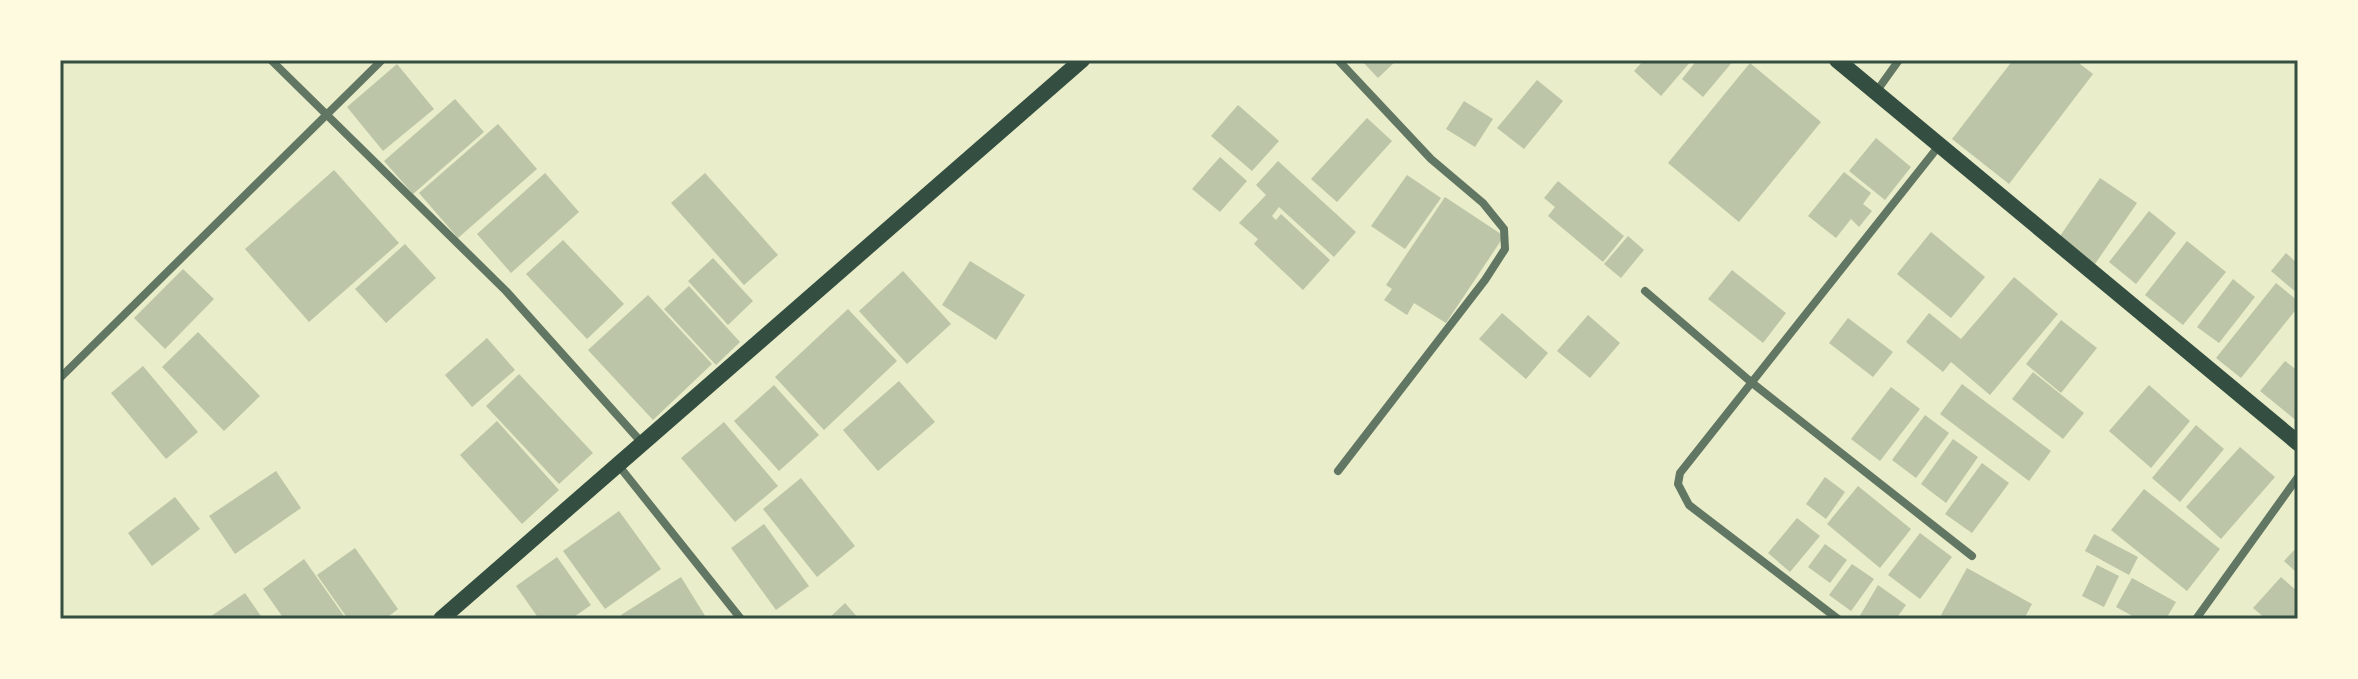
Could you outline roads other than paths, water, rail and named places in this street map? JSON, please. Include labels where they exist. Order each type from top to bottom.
[{"type":"main road","points":[[441,619],[1082,60]]},
{"type":"main road","points":[[1837,60],[2298,443]]},
{"type":"street","points":[[271,60],[506,291],[643,445]]},
{"type":"street","points":[[60,378],[382,60]]},
{"type":"street","points":[[1338,60],[1431,159],[1483,203],[1504,229],[1505,249],[1485,280],[1338,471]]},
{"type":"street","points":[[1876,92],[1899,60]]},
{"type":"street","points":[[1838,619],[1689,505],[1679,491],[1680,473],[1938,147]]},
{"type":"street","points":[[1645,291],[1751,382],[1972,556]]},
{"type":"street","points":[[619,466],[741,619]]},
{"type":"street","points":[[2196,619],[2298,477]]}]
